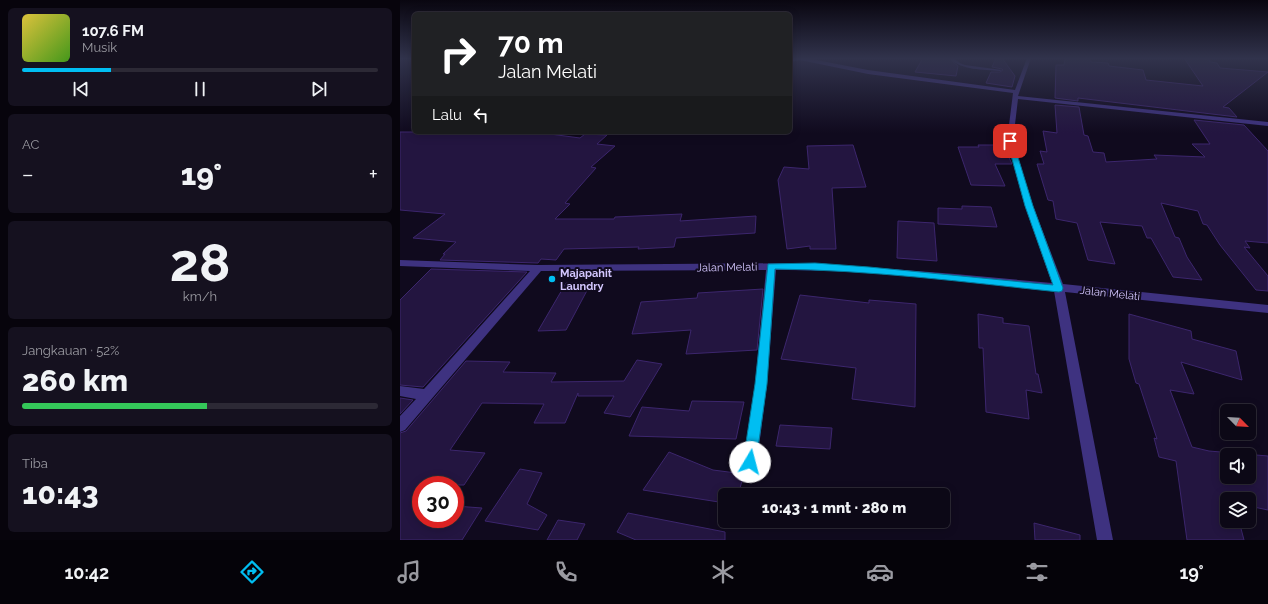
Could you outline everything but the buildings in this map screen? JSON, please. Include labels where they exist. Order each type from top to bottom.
[{"type":"street","points":[[943,83],[1016,94],[1268,124]]},
{"type":"street","points":[[1020,83],[1016,94],[1010,141],[1012,154],[1059,288],[1105,540]]},
{"type":"street","name":"Jalan Melati","points":[[400,262],[538,268],[815,266],[1268,309]]},
{"type":"street","points":[[750,462],[761,384],[771,266]]},
{"type":"street","points":[[400,426],[538,268]]},
{"type":"street","points":[[400,391],[427,395]]},
{"type":"place","name":"Majapahit Laundry","points":[[552,279]]},
{"type":"route","points":[[750,462],[761,384],[771,266],[815,266],[869,270],[1059,288],[1029,206],[1012,154],[1010,141]]}]
